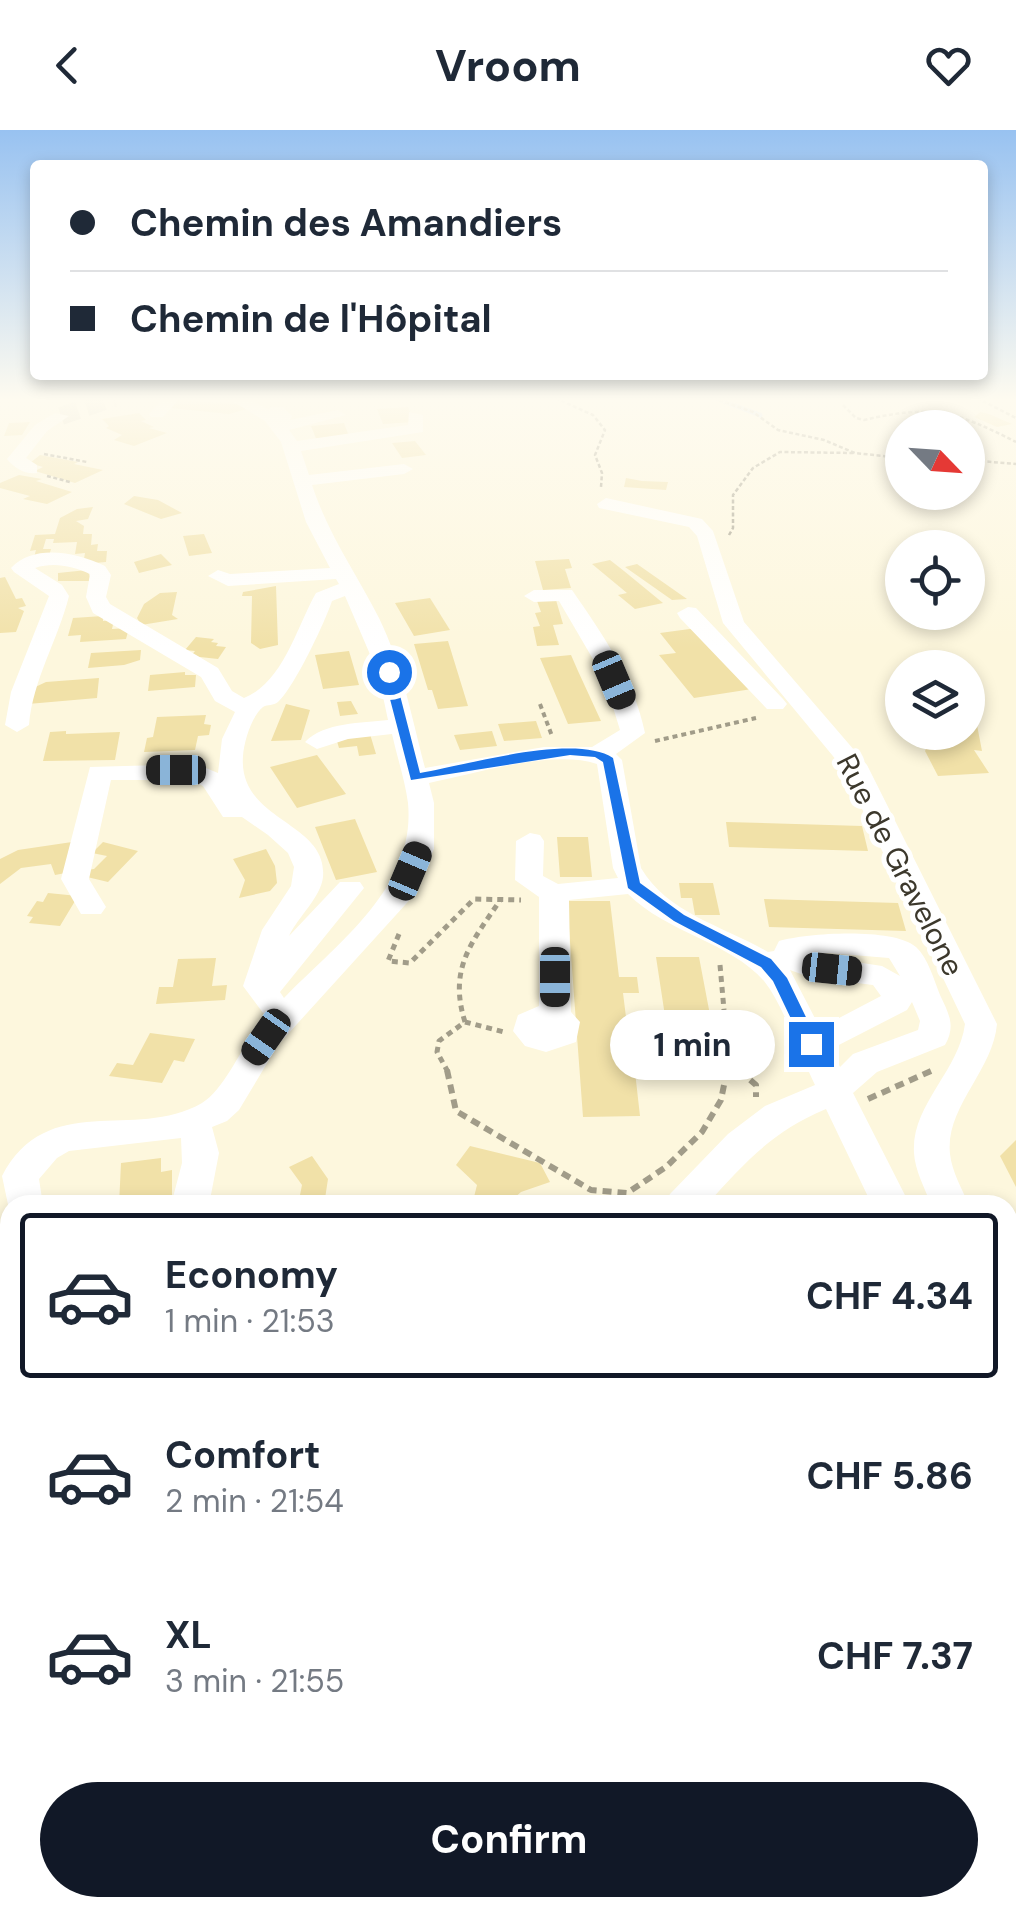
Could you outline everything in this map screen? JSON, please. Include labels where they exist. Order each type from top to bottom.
[{"type":"street","points":[[275,1003],[400,894],[420,848],[421,803],[383,657],[315,522],[304,481]]},
{"type":"street","name":"Rue de Gravelone","points":[[606,504],[695,523],[706,535],[734,624],[854,765],[873,799],[981,1024],[977,1053],[935,1127],[931,1148],[947,1195]]},
{"type":"street","points":[[16,725],[18,701],[59,596],[55,589],[21,568],[38,560],[79,563],[98,570],[101,575],[96,597],[101,608],[210,674],[234,706],[252,706],[269,697],[313,626],[322,597],[347,580]]},
{"type":"street","points":[[218,576],[228,580],[347,580]]},
{"type":"street","points":[[534,596],[565,594],[602,651],[626,708],[633,732],[598,754]]},
{"type":"street","points":[[688,612],[776,706],[799,704]]},
{"type":"street","points":[[252,706],[231,744],[229,772],[238,800],[267,825],[285,832],[304,855],[310,871],[304,890],[270,944],[259,986],[275,1003]]},
{"type":"street","points":[[317,742],[344,732],[402,726]]},
{"type":"street","points":[[415,778],[558,753],[598,754],[609,760],[633,885],[679,918],[776,960],[882,976],[898,992],[896,1002],[811,1044]]},
{"type":"street","points":[[91,908],[75,879],[84,832],[94,820],[99,772],[196,772],[213,781],[234,814],[255,825],[267,825]]},
{"type":"street","points":[[530,841],[529,880],[554,896],[633,885]]},
{"type":"street","points":[[23,1195],[20,1176],[44,1148],[62,1138],[193,1123],[228,1101],[252,1057],[296,948],[350,888]]},
{"type":"street","points":[[554,896],[555,1016]]},
{"type":"street","points":[[693,1195],[758,1128],[793,1108],[838,1098],[865,1063],[933,1037],[936,1021],[907,956],[897,949],[828,942],[790,948],[776,960]]},
{"type":"street","points":[[776,960],[780,978],[811,1044],[887,1195]]},
{"type":"street","points":[[192,1195],[202,1150],[201,1137],[193,1123]]},
{"type":"path","points":[[601,481],[600,493],[606,504]]},
{"type":"path","points":[[714,558],[734,528],[733,496],[743,481]]},
{"type":"path","points":[[540,704],[558,753]]},
{"type":"path","points":[[598,754],[736,720],[803,714],[799,704]]},
{"type":"path","points":[[388,961],[410,963],[474,899],[554,896]]},
{"type":"path","points":[[501,899],[457,970],[457,1004],[465,1022],[445,1035],[436,1047],[451,1072],[449,1094],[456,1111],[591,1190],[608,1195],[627,1193],[679,1154],[704,1128],[720,1104],[720,1079],[732,1063],[748,1076]]},
{"type":"path","points":[[720,964],[724,1010]]},
{"type":"path","points":[[838,1098],[871,1098],[942,1066]]},
{"type":"building","points":[[37,481],[72,492],[47,504],[23,499],[30,496],[0,488],[0,483]]},
{"type":"building","points":[[625,481],[668,482],[666,490],[624,487]]},
{"type":"building","points":[[134,496],[158,500],[182,513],[161,519],[124,504]]},
{"type":"building","points":[[93,507],[88,519],[76,521],[84,526],[83,534],[92,534],[91,545],[98,544],[97,551],[107,551],[106,562],[94,563],[84,559],[85,553],[75,554],[77,542],[53,543],[54,539],[46,539],[43,549],[51,549],[49,556],[34,557],[36,550],[30,551],[35,535],[55,534],[60,518],[77,509]]},
{"type":"building","points":[[204,534],[212,553],[189,556],[183,536]]},
{"type":"building","points":[[161,554],[172,565],[139,573],[134,562]]},
{"type":"building","points":[[569,559],[572,568],[565,569],[571,588],[543,590],[535,561]]},
{"type":"building","points":[[610,560],[663,603],[635,609],[618,595],[627,593],[592,564]]},
{"type":"building","points":[[637,564],[687,599],[672,600],[625,567]]},
{"type":"building","points":[[87,570],[92,581],[58,581],[58,573]]},
{"type":"building","points":[[5,577],[16,599],[22,598],[26,606],[18,608],[24,611],[16,632],[0,633],[0,578]]},
{"type":"building","points":[[276,586],[278,645],[260,649],[251,643],[252,596],[242,596],[243,592]]},
{"type":"building","points":[[177,592],[172,615],[178,619],[141,625],[137,618],[144,604],[160,593]]},
{"type":"building","points":[[430,598],[450,630],[414,636],[395,603]]},
{"type":"building","points":[[556,600],[563,624],[553,625],[559,645],[537,646],[533,627],[540,626],[535,613],[541,612],[537,601]]},
{"type":"building","points":[[103,616],[103,621],[114,620],[112,629],[129,628],[126,639],[80,642],[81,635],[68,636],[73,618]]},
{"type":"building","points":[[697,628],[752,689],[694,698],[659,655],[676,653],[660,633]]},
{"type":"building","points":[[196,637],[214,639],[211,642],[218,643],[216,646],[226,647],[218,659],[191,656],[195,651],[185,650]]},
{"type":"building","points":[[448,641],[468,706],[438,709],[414,644]]},
{"type":"building","points":[[141,650],[140,660],[88,668],[91,653]]},
{"type":"building","points":[[349,651],[359,685],[323,689],[315,655]]},
{"type":"building","points":[[571,655],[601,721],[568,724],[540,658]]},
{"type":"building","points":[[150,675],[196,675],[195,687],[148,691]]},
{"type":"building","points":[[99,678],[97,698],[28,704],[31,689],[46,682]]},
{"type":"building","points":[[351,701],[358,714],[340,716],[337,702]]},
{"type":"building","points":[[286,704],[310,710],[301,740],[271,741]]},
{"type":"building","points":[[206,715],[204,724],[211,725],[209,735],[198,736],[195,750],[144,752],[147,738],[153,737],[157,717]]},
{"type":"building","points":[[536,721],[542,738],[504,741],[498,724]]},
{"type":"building","points":[[492,731],[497,746],[460,750],[454,735]]},
{"type":"building","points":[[50,732],[120,732],[115,760],[43,761]]},
{"type":"building","points":[[370,734],[376,754],[359,756],[357,746],[339,748],[336,738]]},
{"type":"building","points":[[974,750],[989,773],[938,776],[925,751]]},
{"type":"building","points":[[317,755],[346,794],[297,808],[270,767]]},
{"type":"building","points":[[355,819],[377,872],[336,880],[315,827]]},
{"type":"building","points":[[726,822],[862,826],[868,851],[729,847]]},
{"type":"building","points":[[557,837],[588,837],[592,877],[560,877]]},
{"type":"building","points":[[72,842],[71,872],[55,875],[51,864],[21,868],[0,884],[0,859],[18,850]]},
{"type":"building","points":[[103,842],[138,851],[108,882],[87,877],[86,870],[94,869],[107,856],[92,853]]},
{"type":"building","points":[[266,849],[275,866],[277,883],[270,891],[239,898],[245,880],[233,859]]},
{"type":"building","points":[[679,883],[713,883],[720,915],[695,915],[692,898],[681,898]]},
{"type":"building","points":[[48,893],[78,896],[60,926],[29,923],[33,917],[27,916]]},
{"type":"building","points":[[764,899],[898,903],[906,931],[769,927]]},
{"type":"building","points":[[567,901],[610,901],[619,977],[637,977],[639,993],[623,993],[626,1017],[665,1016],[656,957],[699,957],[710,1015],[736,1014],[746,1062],[634,1063],[640,1116],[583,1117]]},
{"type":"building","points":[[216,958],[212,986],[227,985],[225,1000],[156,1004],[159,987],[173,987],[178,959]]},
{"type":"building","points":[[150,1033],[195,1039],[184,1062],[174,1060],[162,1083],[109,1076],[117,1063],[133,1065]]},
{"type":"building","points":[[1016,1140],[1016,1187],[1000,1156]]},
{"type":"building","points":[[470,1146],[540,1163],[550,1182],[518,1195],[474,1195],[477,1185],[456,1165]]},
{"type":"building","points":[[312,1156],[328,1179],[326,1195],[300,1195],[302,1185],[289,1167]]},
{"type":"building","points":[[161,1158],[161,1172],[172,1170],[172,1195],[119,1195],[121,1163]]},
{"type":"route","points":[[389,672],[415,778],[570,752],[584,751],[609,760],[633,885],[679,918],[766,963],[780,978],[811,1044]]}]
